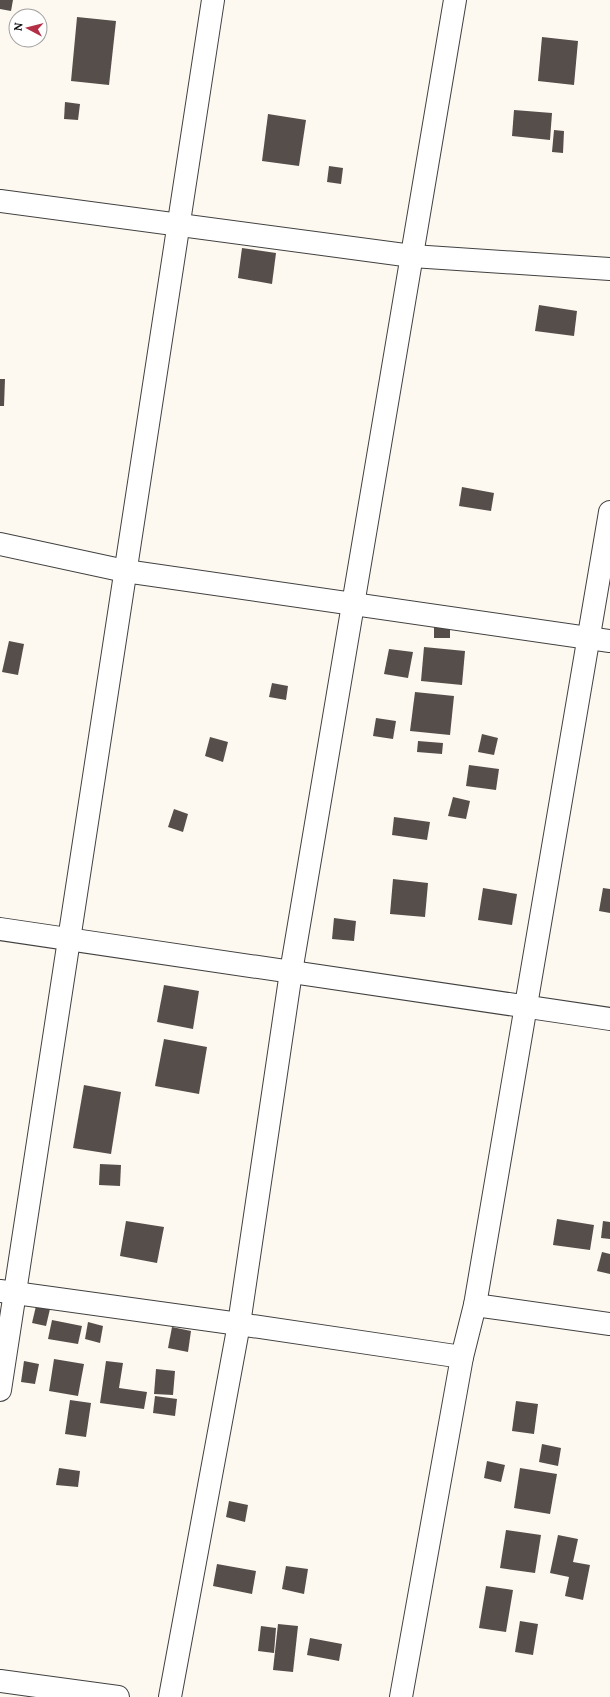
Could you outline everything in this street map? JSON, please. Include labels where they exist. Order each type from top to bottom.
[{"type":"street","points":[[0,1390],[8,1292],[69,939],[212,0]]},
{"type":"street","points":[[170,1697],[239,1324],[292,972],[455,0]]},
{"type":"street","points":[[0,202],[412,256],[610,269]]},
{"type":"street","points":[[401,1697],[462,1357],[475,1305],[610,512]]},
{"type":"street","points":[[0,544],[125,571],[610,641]]},
{"type":"street","points":[[0,929],[526,1008],[610,1019]]},
{"type":"street","points":[[8,1292],[462,1357]]},
{"type":"street","points":[[475,1305],[610,1324]]},
{"type":"street","points":[[0,1682],[118,1697]]},
{"type":"building","points":[[0,0],[13,0],[12,8],[8,8],[8,10],[0,9]]},
{"type":"building","points":[[77,17],[116,21],[109,85],[71,81]]},
{"type":"building","points":[[542,37],[578,41],[574,85],[538,81]]},
{"type":"building","points":[[65,102],[80,104],[78,120],[64,119]]},
{"type":"building","points":[[514,110],[552,113],[550,140],[512,136]]},
{"type":"building","points":[[268,114],[306,120],[299,166],[262,161]]},
{"type":"building","points":[[554,130],[564,131],[563,153],[552,152]]},
{"type":"building","points":[[329,166],[343,168],[341,184],[327,182]]},
{"type":"building","points":[[242,248],[276,253],[272,284],[238,278]]},
{"type":"building","points":[[539,305],[577,311],[574,336],[535,331]]},
{"type":"building","points":[[0,379],[5,379],[4,406],[0,406]]},
{"type":"building","points":[[462,487],[494,493],[491,511],[459,506]]},
{"type":"building","points":[[434,622],[450,622],[450,638],[434,638]]},
{"type":"building","points":[[9,641],[24,644],[18,675],[2,672]]},
{"type":"building","points":[[424,647],[465,651],[462,685],[421,681]]},
{"type":"building","points":[[389,649],[413,652],[408,678],[384,674]]},
{"type":"building","points":[[272,683],[288,686],[286,700],[269,697]]},
{"type":"building","points":[[415,692],[454,696],[450,735],[410,731]]},
{"type":"building","points":[[376,718],[396,721],[393,739],[373,736]]},
{"type":"building","points":[[482,734],[498,738],[494,755],[478,752]]},
{"type":"building","points":[[210,737],[228,742],[223,762],[205,756]]},
{"type":"building","points":[[418,741],[443,743],[442,754],[417,752]]},
{"type":"building","points":[[469,765],[499,769],[496,790],[466,786]]},
{"type":"building","points":[[453,797],[470,801],[466,819],[448,816]]},
{"type":"building","points":[[174,809],[188,814],[183,832],[168,827]]},
{"type":"building","points":[[394,817],[430,822],[427,840],[392,835]]},
{"type":"building","points":[[393,879],[428,883],[425,917],[390,914]]},
{"type":"building","points":[[483,888],[517,894],[512,925],[478,920]]},
{"type":"building","points":[[603,888],[610,889],[610,913],[599,911]]},
{"type":"building","points":[[334,918],[356,921],[354,941],[332,939]]},
{"type":"building","points":[[164,985],[199,991],[193,1029],[157,1022]]},
{"type":"building","points":[[164,1039],[207,1047],[199,1094],[155,1086]]},
{"type":"building","points":[[84,1085],[121,1092],[111,1154],[73,1148]]},
{"type":"building","points":[[100,1164],[121,1165],[120,1186],[99,1185]]},
{"type":"building","points":[[557,1219],[594,1225],[590,1250],[553,1245]]},
{"type":"building","points":[[126,1221],[164,1227],[157,1263],[120,1256]]},
{"type":"building","points":[[603,1221],[610,1222],[610,1239],[601,1238]]},
{"type":"building","points":[[602,1252],[610,1254],[610,1274],[597,1271]]},
{"type":"building","points":[[36,1306],[50,1309],[46,1326],[32,1323]]},
{"type":"building","points":[[52,1320],[82,1326],[78,1344],[48,1339]]},
{"type":"building","points":[[88,1322],[103,1326],[100,1343],[85,1339]]},
{"type":"building","points":[[172,1327],[191,1331],[188,1352],[168,1348]]},
{"type":"building","points":[[54,1359],[84,1364],[78,1396],[49,1391]]},
{"type":"building","points":[[24,1361],[39,1364],[35,1384],[21,1382]]},
{"type":"building","points":[[106,1361],[123,1363],[119,1388],[147,1392],[144,1409],[100,1403]]},
{"type":"building","points":[[156,1369],[175,1371],[173,1395],[154,1394]]},
{"type":"building","points":[[155,1396],[177,1399],[175,1416],[153,1413]]},
{"type":"building","points":[[70,1400],[91,1403],[86,1437],[65,1434]]},
{"type":"building","points":[[516,1401],[538,1404],[534,1434],[512,1431]]},
{"type":"building","points":[[542,1444],[561,1448],[558,1466],[539,1462]]},
{"type":"building","points":[[487,1461],[505,1465],[501,1482],[484,1478]]},
{"type":"building","points":[[59,1468],[80,1471],[78,1487],[56,1485]]},
{"type":"building","points":[[520,1468],[557,1474],[550,1514],[514,1508]]},
{"type":"building","points":[[229,1501],[248,1505],[245,1522],[226,1517]]},
{"type":"building","points":[[506,1530],[541,1535],[535,1573],[500,1568]]},
{"type":"building","points":[[558,1535],[578,1539],[573,1562],[590,1565],[583,1600],[565,1596],[569,1577],[550,1573]]},
{"type":"building","points":[[217,1564],[256,1571],[252,1594],[213,1586]]},
{"type":"building","points":[[286,1566],[308,1569],[304,1594],[282,1589]]},
{"type":"building","points":[[486,1586],[513,1590],[506,1632],[479,1628]]},
{"type":"building","points":[[520,1621],[538,1624],[533,1655],[515,1652]]},
{"type":"building","points":[[278,1624],[298,1626],[293,1672],[273,1670]]},
{"type":"building","points":[[261,1626],[276,1628],[274,1653],[258,1651]]},
{"type":"building","points":[[310,1638],[342,1644],[339,1661],[307,1655]]}]
